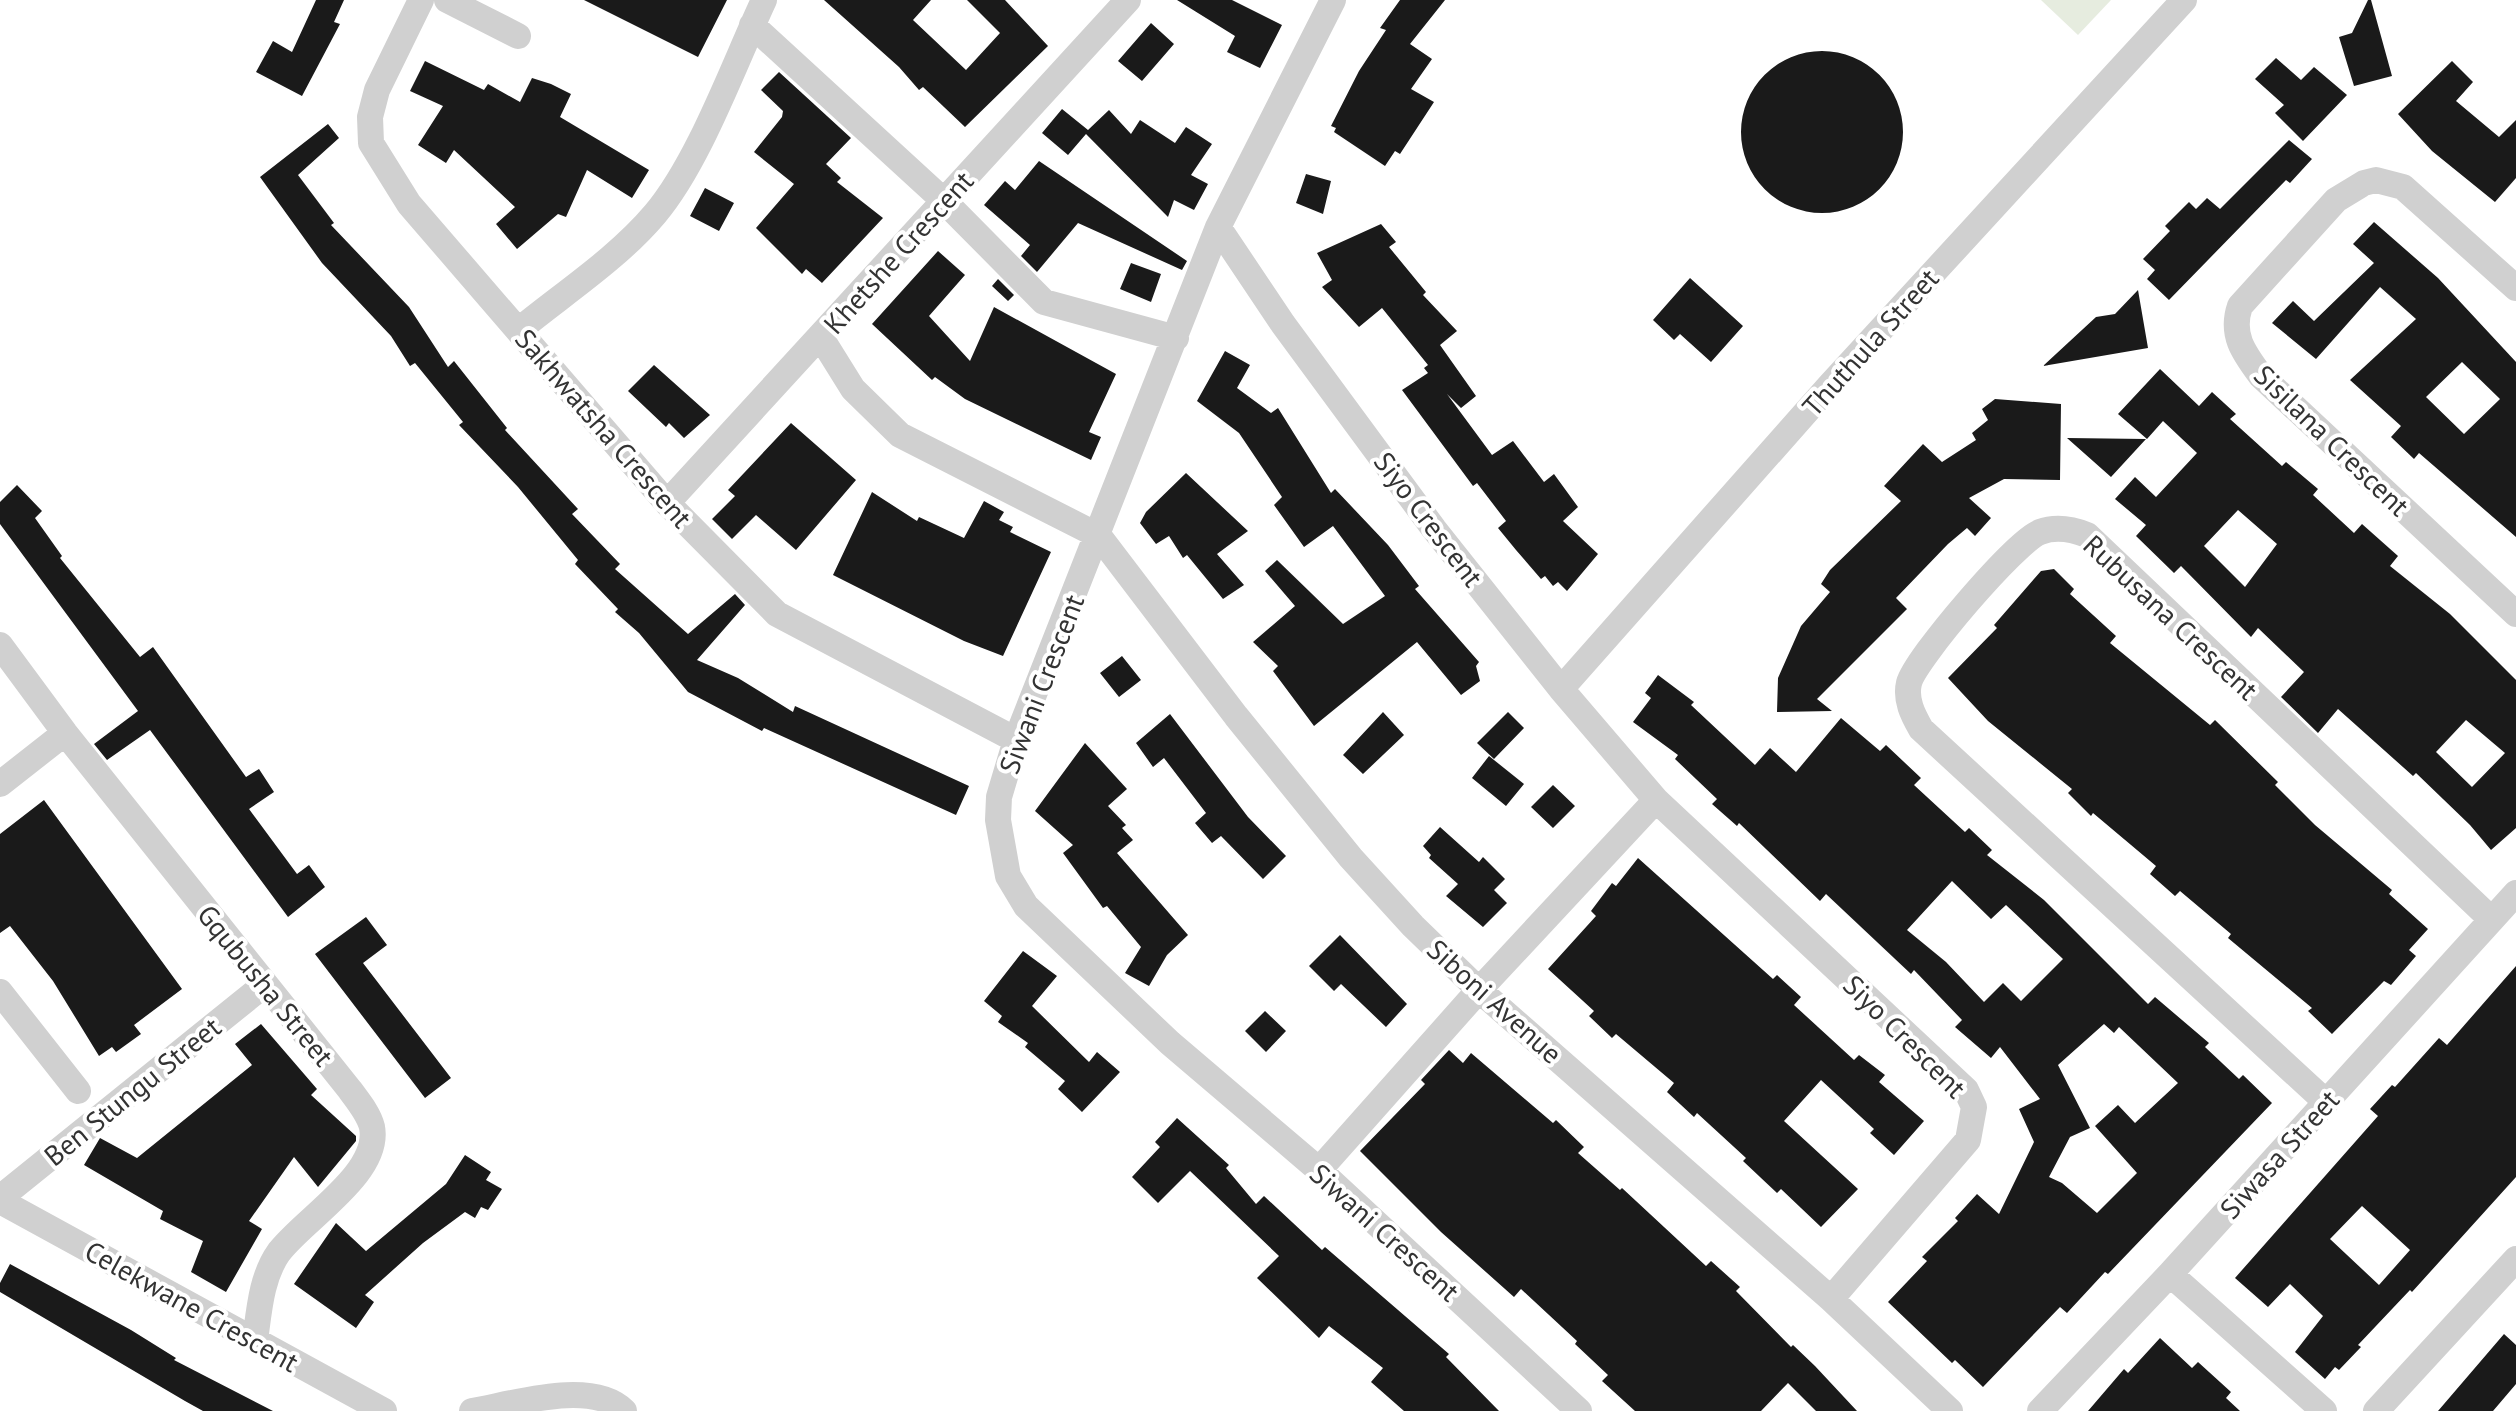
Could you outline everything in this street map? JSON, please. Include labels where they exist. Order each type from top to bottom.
[{"type":"street","name":"Sakhwatsha Crescent","points":[[421,0],[377,90],[370,117],[371,143],[409,204],[667,503],[777,614],[1016,740]]},
{"type":"street","points":[[447,0],[518,36]]},
{"type":"street","points":[[519,330],[634,237],[657,211],[681,177],[764,0]]},
{"type":"street","name":"Khetshe Crescent","points":[[667,503],[1128,0]]},
{"type":"street","name":"Siwani Crescent","points":[[1333,0],[1218,227],[1099,536],[1016,740],[999,797],[998,820],[1008,876],[1026,906],[1170,1043],[1319,1170],[1579,1411]]},
{"type":"street","name":"Thuthula Street","points":[[1561,689],[1850,363],[2184,0]]},
{"type":"street","points":[[752,25],[944,201],[1044,302],[1176,338]]},
{"type":"street","name":"Sisilana Crescent","points":[[2516,288],[2403,187],[2376,180],[2364,183],[2336,200],[2240,306],[2235,321],[2237,338],[2261,376],[2516,614]]},
{"type":"street","name":"Siyo Crescent","points":[[1218,227],[1283,324],[1425,516],[1561,689],[1656,800],[1966,1090],[1974,1107],[1968,1140],[1831,1299]]},
{"type":"street","points":[[820,336],[853,389],[900,435],[1099,536]]},
{"type":"street","name":"Rubusana Crescent","points":[[2326,1102],[1921,729],[1908,698],[1908,685],[1914,669],[2004,561],[2023,541],[2040,532],[2072,529],[2087,535],[2491,919]]},
{"type":"street","name":"Siboni Avenue","points":[[1099,536],[1236,716],[1351,858],[1479,990],[1831,1299],[1950,1411]]},
{"type":"street","name":"Gqubusha Street","points":[[0,645],[65,733],[363,1109],[372,1126],[372,1143],[356,1178],[311,1217],[277,1255],[265,1282],[255,1341]]},
{"type":"street","points":[[0,784],[65,733]]},
{"type":"street","points":[[1319,1170],[1479,990],[1656,800]]},
{"type":"street","name":"Siwasa Street","points":[[2040,1411],[2170,1274],[2516,893]]},
{"type":"street","name":"Ben Stungu Street","points":[[0,1199],[264,985]]},
{"type":"street","points":[[0,992],[78,1091]]},
{"type":"street","name":"Celekwane Crescent","points":[[0,1199],[384,1411]]},
{"type":"street","points":[[2376,1411],[2516,1259]]},
{"type":"street","points":[[2170,1274],[2324,1411]]},
{"type":"street","points":[[472,1411],[556,1397],[593,1395],[612,1400],[624,1411]]},
{"type":"shaded area","points":[[2041,0],[2111,0],[2078,35]]},
{"type":"building","points":[[316,0],[344,0],[334,22],[340,24],[302,96],[256,72],[273,41],[292,52]]},
{"type":"building","points":[[584,0],[727,0],[698,57]]},
{"type":"building","points":[[824,0],[931,0],[913,20],[966,70],[1000,33],[967,0],[1005,0],[1048,46],[965,127],[923,87],[919,90],[899,67]]},
{"type":"building","points":[[1177,0],[1232,0],[1282,25],[1260,68],[1227,52],[1235,36]]},
{"type":"building","points":[[1400,0],[1445,0],[1410,44],[1432,59],[1411,89],[1434,102],[1400,154],[1395,151],[1385,166],[1334,132],[1336,128],[1331,126],[1359,71],[1386,30],[1380,28]]},
{"type":"building","points":[[2368,0],[2371,0],[2392,76],[2354,86],[2339,37],[2352,33]]},
{"type":"building","points":[[1151,23],[1174,44],[1142,81],[1118,61]]},
{"type":"building","points":[[1822,51],[1853,57],[1879,75],[1897,101],[1903,132],[1897,163],[1879,189],[1853,207],[1822,213],[1791,207],[1765,189],[1747,163],[1741,132],[1747,101],[1765,75],[1791,57]]},
{"type":"building","points":[[2276,58],[2301,80],[2314,67],[2347,95],[2303,141],[2275,113],[2284,105],[2255,79]]},
{"type":"building","points":[[425,61],[484,90],[488,84],[520,102],[532,78],[551,84],[571,94],[560,117],[649,170],[632,198],[587,170],[566,217],[558,214],[517,249],[496,224],[515,207],[454,150],[446,163],[418,145],[443,106],[410,91]]},
{"type":"building","points":[[2452,61],[2473,82],[2456,101],[2499,137],[2516,120],[2516,178],[2495,202],[2432,151],[2398,114]]},
{"type":"building","points":[[779,72],[851,138],[826,164],[841,178],[837,182],[883,218],[822,283],[806,269],[802,274],[756,228],[794,184],[754,152],[782,117],[783,111],[761,90]]},
{"type":"building","points":[[1062,109],[1088,130],[1109,110],[1131,134],[1140,120],[1175,143],[1186,127],[1212,144],[1191,175],[1208,184],[1194,210],[1174,200],[1168,217],[1086,134],[1068,155],[1042,133]]},
{"type":"building","points":[[328,124],[339,138],[298,175],[334,223],[331,225],[409,307],[448,367],[454,361],[507,428],[505,430],[578,509],[572,514],[620,564],[615,569],[688,634],[735,594],[745,605],[697,660],[738,678],[793,712],[795,706],[969,786],[956,815],[764,728],[762,731],[688,692],[639,633],[615,612],[618,609],[575,564],[578,560],[518,487],[459,425],[463,422],[415,363],[410,366],[391,336],[322,263],[260,177]]},
{"type":"building","points":[[2289,140],[2312,159],[2290,183],[2286,180],[2169,300],[2147,279],[2155,270],[2143,259],[2170,231],[2165,226],[2189,202],[2196,209],[2207,198],[2220,209]]},
{"type":"building","points":[[1039,161],[1187,261],[1182,270],[1078,223],[1037,272],[1021,256],[1030,245],[984,205],[1005,181],[1015,190]]},
{"type":"building","points":[[1306,174],[1331,181],[1323,214],[1296,203]]},
{"type":"building","points":[[705,188],[734,203],[719,231],[690,216]]},
{"type":"building","points":[[2374,222],[2438,278],[2516,362],[2516,537],[2419,453],[2414,459],[2391,437],[2401,426],[2350,380],[2416,319],[2380,287],[2316,359],[2272,323],[2293,301],[2314,321],[2374,263],[2353,244]],"holes":[[[2462,362],[2500,399],[2464,434],[2426,397]]]},
{"type":"building","points":[[1381,224],[1396,242],[1389,247],[1426,292],[1423,295],[1457,331],[1440,345],[1476,396],[1461,408],[1447,394],[1492,455],[1513,441],[1544,482],[1554,474],[1578,507],[1563,521],[1598,554],[1567,591],[1558,582],[1553,586],[1545,576],[1541,579],[1516,550],[1498,528],[1506,521],[1477,483],[1473,486],[1402,390],[1428,373],[1424,368],[1428,365],[1382,308],[1359,327],[1322,287],[1332,280],[1317,253]]},
{"type":"building","points":[[938,251],[965,275],[929,316],[970,361],[994,307],[1116,374],[1089,432],[1101,437],[1091,460],[965,399],[935,377],[932,380],[872,324]]},
{"type":"building","points":[[1131,263],[1161,274],[1151,302],[1120,289]]},
{"type":"building","points":[[1690,278],[1743,326],[1711,362],[1680,334],[1674,340],[1653,320]]},
{"type":"building","points":[[998,279],[1014,295],[1008,301],[992,286]]},
{"type":"building","points":[[2138,290],[2148,348],[2043,366],[2096,317],[2115,314]]},
{"type":"building","points":[[1225,351],[1250,365],[1237,388],[1271,413],[1278,408],[1331,493],[1335,489],[1388,545],[1419,586],[1415,589],[1479,662],[1476,666],[1480,681],[1461,695],[1417,642],[1314,726],[1273,671],[1278,666],[1253,642],[1295,606],[1265,571],[1277,560],[1343,624],[1385,596],[1333,526],[1304,547],[1274,505],[1282,497],[1239,433],[1197,401]]},
{"type":"building","points":[[654,365],[710,415],[684,438],[669,423],[666,427],[628,391]]},
{"type":"building","points":[[2160,369],[2199,406],[2212,392],[2236,414],[2230,419],[2282,466],[2286,462],[2318,489],[2313,495],[2354,533],[2362,524],[2398,556],[2390,566],[2450,614],[2516,680],[2516,828],[2491,850],[2470,825],[2416,773],[2413,776],[2338,709],[2318,733],[2281,697],[2304,672],[2258,628],[2251,637],[2181,566],[2174,573],[2136,536],[2146,525],[2115,499],[2135,477],[2156,497],[2197,453],[2163,421],[2147,439],[2118,414]],"holes":[[[2238,510],[2277,544],[2245,587],[2204,546]],[[2466,720],[2505,753],[2472,787],[2436,752]]]},
{"type":"building","points":[[1995,399],[2061,404],[2060,480],[2004,479],[1969,498],[1991,518],[1975,536],[1967,528],[1948,544],[1896,598],[1907,609],[1817,699],[1832,711],[1777,712],[1778,678],[1801,626],[1830,592],[1821,584],[1830,570],[1901,501],[1884,486],[1923,444],[1942,462],[1976,440],[1972,433],[1988,420],[1982,409]]},
{"type":"building","points":[[791,423],[856,480],[796,550],[756,515],[732,539],[712,519],[735,496],[728,490]]},
{"type":"building","points":[[2067,438],[2146,439],[2111,477]]},
{"type":"building","points":[[1186,473],[1248,531],[1217,554],[1244,585],[1223,599],[1187,555],[1183,558],[1169,536],[1156,544],[1140,523],[1146,512]]},
{"type":"building","points":[[17,485],[42,511],[35,518],[62,556],[60,558],[140,657],[153,647],[246,777],[259,769],[274,792],[249,809],[297,874],[309,865],[325,887],[288,917],[150,730],[107,760],[94,744],[138,711],[0,524],[0,502]]},
{"type":"building","points":[[872,492],[917,521],[919,517],[964,538],[984,501],[1004,512],[999,520],[1013,527],[1010,532],[1051,552],[1003,656],[964,641],[833,575]]},
{"type":"building","points":[[2054,569],[2074,589],[2070,594],[2116,636],[2110,643],[2210,725],[2215,720],[2278,782],[2275,785],[2315,825],[2392,890],[2389,894],[2428,929],[2409,950],[2416,956],[2391,985],[2384,981],[2332,1034],[2308,1011],[2312,1008],[2228,938],[2231,934],[2180,891],[2175,896],[2150,874],[2156,866],[2093,813],[2091,816],[2068,793],[2072,789],[1988,721],[1948,678],[1997,628],[1994,625],[2041,571]]},
{"type":"building","points":[[1122,656],[1141,680],[1119,697],[1100,673]]},
{"type":"building","points":[[1658,675],[1694,702],[1691,705],[1755,765],[1770,748],[1796,772],[1841,718],[1880,751],[1886,745],[1921,778],[1914,785],[1965,832],[1969,828],[1992,850],[1987,855],[2044,900],[2148,1004],[2155,997],[2209,1043],[2205,1047],[2239,1079],[2243,1075],[2272,1103],[2108,1274],[2105,1272],[2067,1313],[2060,1307],[1983,1387],[1955,1360],[1952,1363],[1888,1302],[1927,1261],[1922,1257],[1958,1221],[1955,1218],[1977,1194],[1999,1214],[2034,1142],[2019,1109],[2040,1099],[2000,1047],[1991,1058],[1955,1027],[1962,1020],[1914,970],[1911,974],[1826,894],[1820,901],[1739,823],[1737,826],[1712,804],[1717,799],[1675,759],[1678,755],[1633,722],[1651,698],[1645,693]],"holes":[[[1952,881],[1991,919],[2006,905],[2063,959],[2021,1001],[2003,983],[1984,1002],[1946,962],[1907,930]],[[2104,1024],[2114,1033],[2119,1027],[2178,1083],[2135,1123],[2118,1105],[2095,1126],[2137,1173],[2097,1213],[2062,1183],[2049,1177],[2070,1137],[2090,1128],[2058,1065]]]},
{"type":"building","points":[[1383,712],[1404,735],[1363,774],[1343,755]]},
{"type":"building","points":[[1508,712],[1524,728],[1494,759],[1477,743]]},
{"type":"building","points":[[1170,714],[1248,817],[1286,856],[1263,879],[1221,836],[1212,843],[1195,823],[1206,813],[1164,758],[1153,767],[1136,743]]},
{"type":"building","points":[[1085,743],[1127,789],[1108,806],[1126,825],[1122,828],[1133,840],[1117,853],[1188,935],[1167,955],[1149,986],[1125,973],[1141,947],[1107,906],[1103,908],[1063,853],[1073,845],[1035,811]]},
{"type":"building","points":[[1489,756],[1524,784],[1506,806],[1472,778]]},
{"type":"building","points":[[1553,785],[1575,806],[1553,828],[1531,807]]},
{"type":"building","points":[[44,800],[182,989],[134,1025],[141,1034],[116,1052],[112,1047],[99,1056],[53,981],[10,926],[0,933],[0,834]]},
{"type":"building","points":[[1440,827],[1479,862],[1483,857],[1505,879],[1494,890],[1507,903],[1483,927],[1446,896],[1458,884],[1429,858],[1431,855],[1423,846]]},
{"type":"building","points":[[1638,858],[1773,979],[1777,975],[1801,997],[1794,1005],[1854,1060],[1859,1055],[1885,1075],[1879,1082],[1924,1121],[1894,1155],[1870,1133],[1874,1129],[1821,1080],[1784,1121],[1858,1189],[1821,1227],[1781,1189],[1777,1193],[1743,1161],[1746,1158],[1697,1113],[1694,1117],[1667,1092],[1674,1083],[1616,1034],[1612,1038],[1589,1016],[1594,1011],[1548,969],[1596,916],[1591,911],[1612,883],[1616,886]]},
{"type":"building","points":[[366,917],[387,945],[363,963],[451,1078],[425,1098],[315,954]]},
{"type":"building","points":[[1340,935],[1407,1004],[1386,1027],[1341,984],[1334,991],[1309,966]]},
{"type":"building","points":[[1023,951],[1057,976],[1032,1006],[1089,1062],[1097,1052],[1120,1072],[1082,1112],[1058,1089],[1065,1081],[1025,1047],[1028,1043],[998,1022],[1002,1016],[984,1001]]},
{"type":"building","points":[[2516,966],[2516,1177],[2412,1292],[2410,1290],[2358,1345],[2361,1347],[2339,1370],[2335,1367],[2325,1379],[2295,1352],[2323,1316],[2290,1284],[2268,1307],[2235,1278],[2378,1116],[2370,1109],[2392,1085],[2395,1087],[2439,1038],[2447,1045]],"holes":[[[2362,1206],[2410,1250],[2379,1285],[2330,1239]]]},
{"type":"building","points":[[1265,1011],[1286,1031],[1266,1052],[1245,1031]]},
{"type":"building","points":[[261,1024],[317,1089],[311,1095],[356,1136],[356,1141],[318,1187],[294,1157],[249,1221],[262,1229],[226,1292],[191,1272],[203,1241],[160,1219],[163,1211],[84,1165],[100,1138],[137,1158],[252,1065],[235,1044]]},
{"type":"building","points":[[1449,1050],[1463,1063],[1471,1053],[1553,1123],[1556,1120],[1584,1147],[1578,1153],[1620,1190],[1622,1188],[1706,1266],[1711,1261],[1740,1287],[1736,1291],[1857,1411],[1816,1411],[1788,1383],[1761,1411],[1635,1411],[1602,1381],[1608,1375],[1575,1344],[1577,1341],[1521,1289],[1514,1297],[1441,1232],[1360,1151],[1425,1084],[1421,1080]]},
{"type":"building","points":[[1177,1118],[1229,1165],[1226,1168],[1256,1204],[1264,1196],[1322,1250],[1325,1247],[1449,1354],[1446,1357],[1499,1411],[1404,1411],[1371,1382],[1383,1368],[1329,1326],[1319,1338],[1257,1278],[1279,1256],[1190,1171],[1158,1203],[1132,1177],[1160,1147],[1155,1142]]},
{"type":"building","points":[[465,1155],[491,1172],[486,1180],[502,1189],[488,1210],[481,1207],[475,1218],[465,1212],[423,1243],[365,1295],[374,1302],[356,1328],[294,1284],[336,1223],[366,1251],[446,1184]]},
{"type":"building","points":[[10,1264],[131,1330],[176,1358],[174,1360],[273,1411],[203,1411],[185,1401],[0,1292],[0,1283]]},
{"type":"building","points":[[2504,1334],[2516,1345],[2516,1384],[2493,1411],[2438,1411]]},
{"type":"building","points":[[2160,1338],[2192,1368],[2198,1362],[2231,1392],[2226,1398],[2240,1411],[2088,1411],[2124,1369],[2128,1373]]}]
